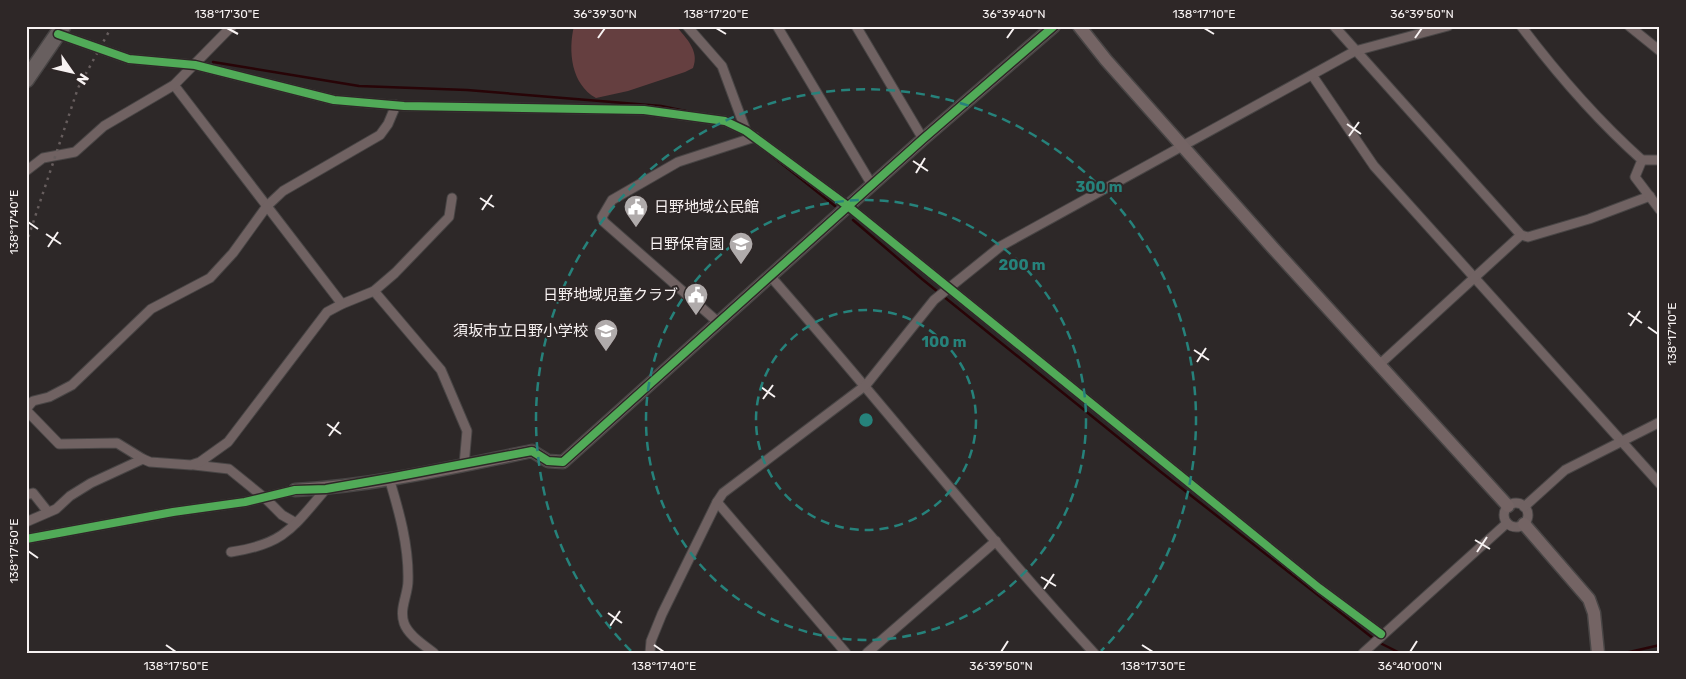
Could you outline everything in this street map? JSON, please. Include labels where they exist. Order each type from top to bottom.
[{"type":"highway","points":[[26,80],[60,30]]},
{"type":"street","points":[[26,172],[43,158],[76,152],[104,126],[174,85],[196,65],[232,26]]},
{"type":"street","points":[[687,26],[722,66],[746,131]]},
{"type":"street","points":[[777,26],[872,185]]},
{"type":"street","points":[[856,26],[922,139]]},
{"type":"street","points":[[26,539],[173,512],[266,499],[295,490],[326,489],[532,451],[548,461],[563,462],[922,139],[1054,26]]},
{"type":"street","points":[[1079,26],[1106,60],[1183,147],[1508,506]]},
{"type":"street","points":[[1334,26],[1521,235],[1528,237],[1589,219],[1650,196]]},
{"type":"street","points":[[650,653],[652,641],[662,614],[717,502],[736,483],[866,385],[916,320],[944,292],[1001,246],[1356,51],[1448,26]]},
{"type":"street","points":[[1522,26],[1552,68],[1603,125],[1642,160],[1660,160]]},
{"type":"street","points":[[1629,26],[1660,51]]},
{"type":"street","points":[[60,30],[129,60],[196,65],[334,100],[396,105],[644,110],[725,121],[755,137],[848,207],[944,292],[1319,588],[1381,634]]},
{"type":"street","points":[[1312,75],[1374,166],[1660,484]]},
{"type":"street","points":[[174,85],[342,304]]},
{"type":"street","points":[[296,523],[282,515],[266,499],[229,469],[150,462],[117,443],[59,444],[26,409],[33,401],[49,397],[72,385],[151,309],[210,278],[233,253],[267,206],[297,182],[380,135],[388,124],[396,105]]},
{"type":"street","points":[[719,323],[604,222],[602,217],[612,200],[678,162],[755,137]]},
{"type":"street","points":[[1642,160],[1634,177],[1660,210]]},
{"type":"street","points":[[191,465],[200,462],[228,442],[327,312],[374,291],[419,251],[450,217],[452,198]]},
{"type":"street","points":[[1380,364],[1521,235]]},
{"type":"street","points":[[771,276],[866,385],[1041,594],[1094,653]]},
{"type":"street","points":[[374,291],[441,370],[467,431],[464,465]]},
{"type":"street","points":[[1524,507],[1565,470],[1660,422]]},
{"type":"street","points":[[26,522],[48,512],[91,483],[143,459]]},
{"type":"street","points":[[389,478],[402,519],[407,564],[408,582],[402,611],[404,624],[415,637],[434,653]]},
{"type":"street","points":[[232,552],[255,548],[282,537],[326,489]]},
{"type":"street","points":[[26,495],[33,492],[48,512]]},
{"type":"street","points":[[717,502],[846,653]]},
{"type":"street","points":[[1516,503],[1524,507],[1528,516],[1524,524],[1514,527],[1507,523],[1504,516],[1508,506],[1516,503]]},
{"type":"street","points":[[1363,653],[1381,634],[1507,523]]},
{"type":"street","points":[[1524,524],[1589,599],[1594,613],[1598,653]]},
{"type":"street","points":[[867,653],[996,541]]},
{"type":"shaded area","points":[[574,26],[676,26],[691,45],[695,62],[693,68],[685,72],[628,91],[596,98],[588,92],[576,76],[571,46]]},
{"type":"waterway","points":[[213,62],[359,86],[467,90],[661,106],[695,113]]},
{"type":"waterway","points":[[766,151],[835,206]]},
{"type":"waterway","points":[[853,220],[922,279],[1161,472],[1374,639]]},
{"type":"waterway","points":[[1378,642],[1400,653]]},
{"type":"waterway","points":[[1625,653],[1660,645]]},
{"type":"railway","points":[[26,244],[78,88],[112,26]]},
{"type":"cycle path","points":[[26,539],[173,512],[245,502],[295,490],[326,489],[532,451],[548,461],[563,462],[923,139],[1054,26]]},
{"type":"cycle path","points":[[58,34],[129,59],[195,65],[334,100],[404,106],[644,110],[725,121],[746,131],[849,207],[1319,588],[1381,634]]},
{"type":"place","name":"日野地域公民館","points":[[636,228]]},
{"type":"place","name":"日野保育園","points":[[741,265]]},
{"type":"place","name":"日野地域児童クラブ","points":[[696,316]]},
{"type":"place","name":"須坂市立日野小学校","points":[[606,352]]}]
